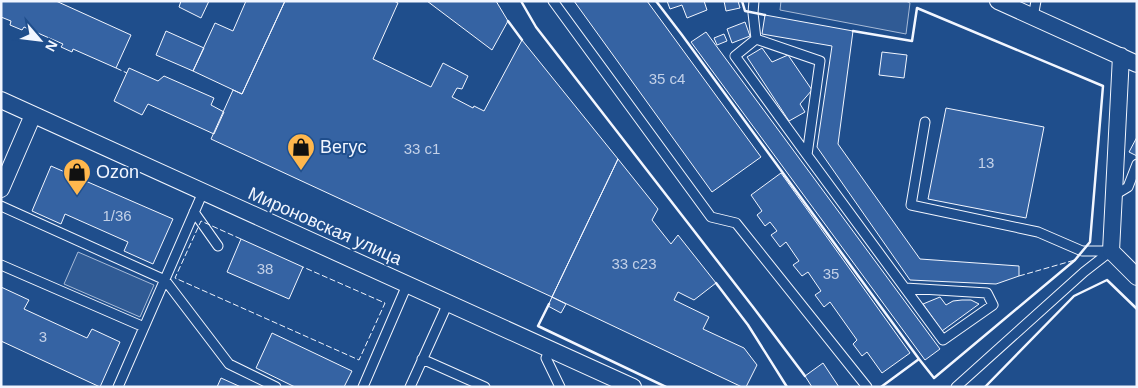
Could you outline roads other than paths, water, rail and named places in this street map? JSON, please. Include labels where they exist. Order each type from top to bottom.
[{"type":"street","points":[[998,1],[1035,9],[1137,64]]},
{"type":"street","points":[[1121,56],[1111,251],[1137,277]]},
{"type":"street","name":"Мироновская улица","points":[[1,100],[633,387]]},
{"type":"street","points":[[1,189],[33,115]]},
{"type":"lane","points":[[552,1],[711,217],[736,223],[867,387]]},
{"type":"lane","points":[[754,1],[753,13],[756,39]]},
{"type":"lane","points":[[756,39],[820,61],[807,155]]},
{"type":"lane","points":[[756,39],[735,56],[943,340],[993,305],[987,293],[905,288]]},
{"type":"lane","points":[[926,122],[911,205],[1038,232],[1082,251],[1111,251]]},
{"type":"lane","points":[[1113,196],[1128,187],[1137,164]]},
{"type":"lane","points":[[118,387],[203,192]]},
{"type":"lane","points":[[1,206],[165,280],[229,364],[276,387]]},
{"type":"lane","points":[[194,212],[218,246]]},
{"type":"lane","points":[[956,387],[1084,272],[1111,251]]},
{"type":"lane","points":[[1,265],[144,327]]},
{"type":"lane","points":[[363,387],[407,285]]},
{"type":"lane","points":[[410,387],[448,303]]},
{"type":"lane","points":[[550,349],[546,358],[560,387]]},
{"type":"lane","points":[[422,360],[485,387]]},
{"type":"place","name":"Вегус","points":[[301,171]]},
{"type":"place","name":"Ozon","points":[[77,196]]}]
